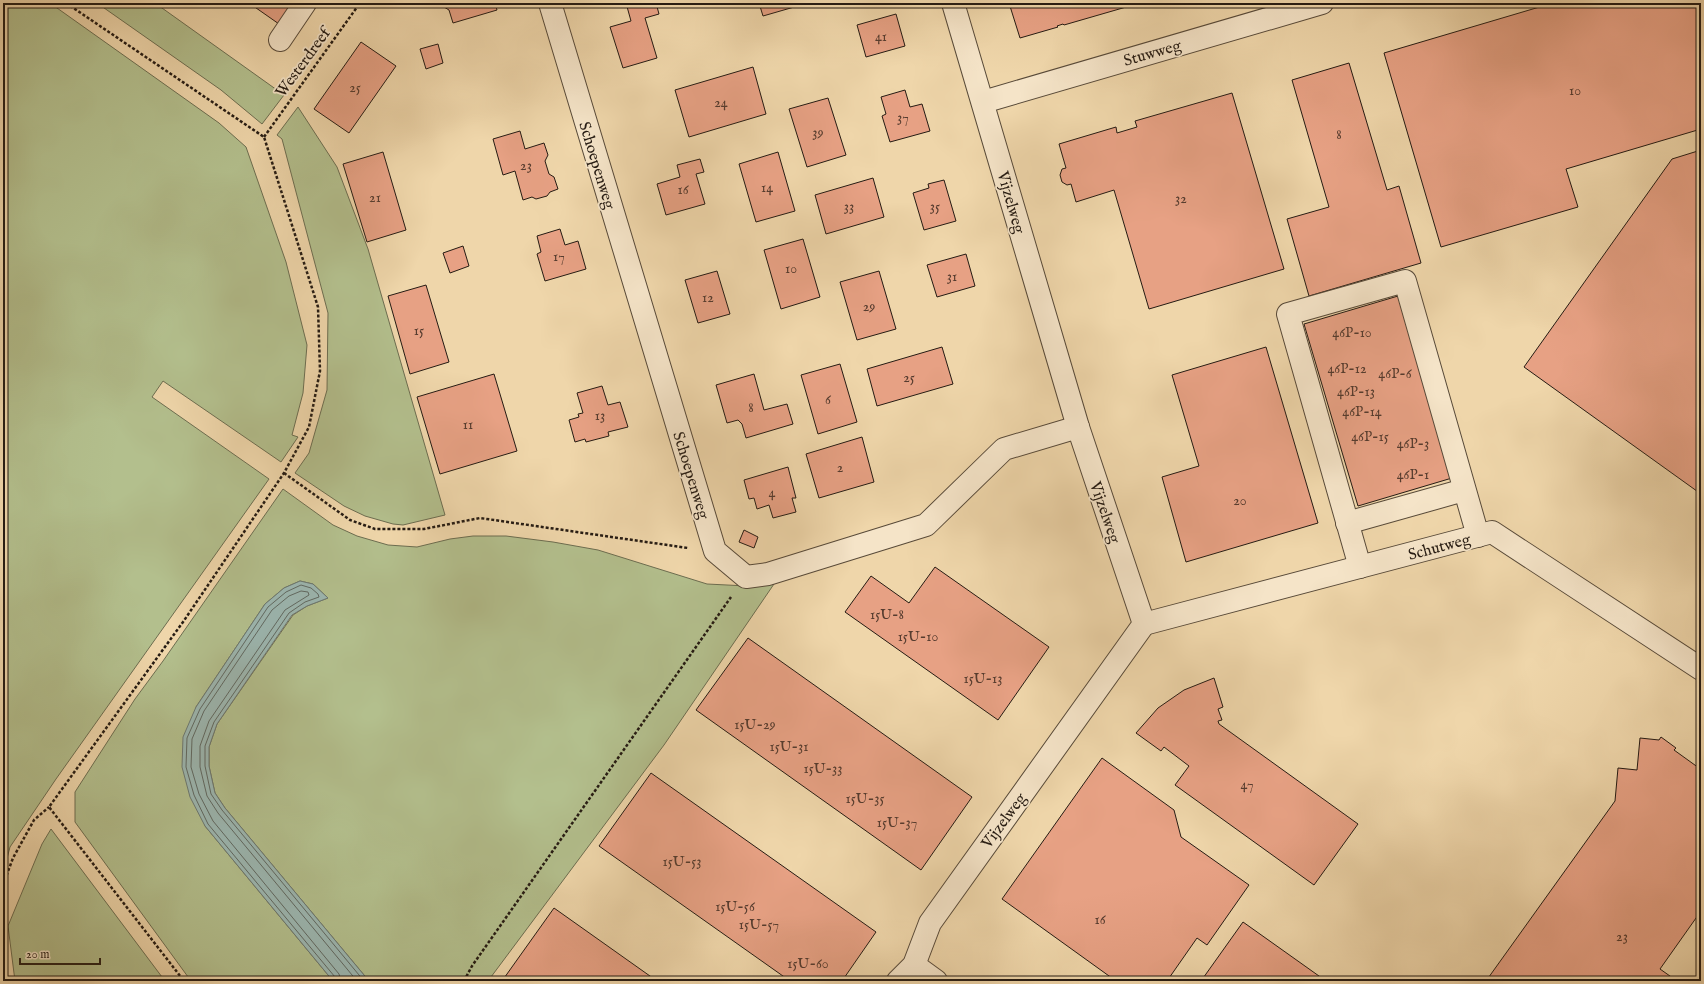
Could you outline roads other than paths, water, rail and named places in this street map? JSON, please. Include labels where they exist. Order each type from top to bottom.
[{"type":"street","points":[[280,40],[306,3]]},
{"type":"street","name":"Schoepenweg","points":[[550,3],[715,551],[746,576],[768,574],[926,525],[1004,449],[1078,427]]},
{"type":"street","name":"Vijzelweg","points":[[898,981],[914,965],[930,923],[1144,624],[1078,427],[953,3]]},
{"type":"street","name":"Stuwweg","points":[[982,102],[1322,3]]},
{"type":"street","points":[[1360,567],[1288,314],[1406,281],[1478,536]]},
{"type":"street","points":[[1347,523],[1464,490]]},
{"type":"street","name":"Schutweg","points":[[1144,624],[1492,532],[1701,669]]},
{"type":"street","points":[[914,965],[936,981]]},
{"type":"water","points":[[300,581],[313,584],[328,598],[307,606],[292,615],[217,724],[209,747],[209,766],[215,793],[225,808],[369,981],[333,981],[205,826],[190,797],[182,767],[183,737],[196,707],[265,604],[284,588]]}]
